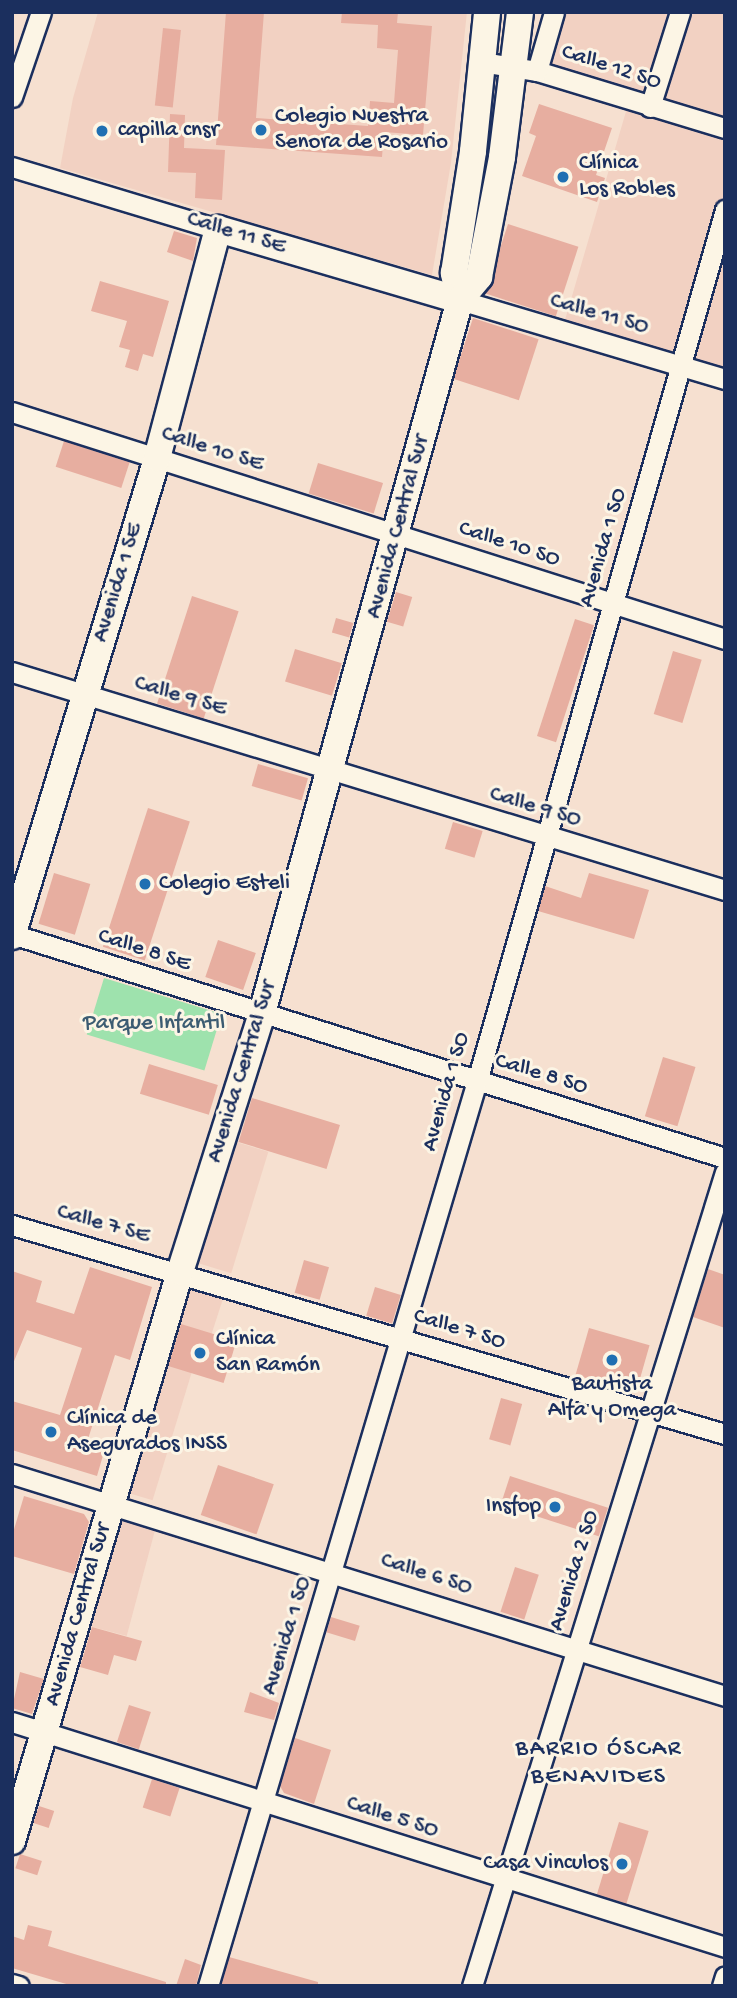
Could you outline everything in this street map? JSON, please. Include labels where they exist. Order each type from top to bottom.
[{"type":"street","points":[[12,97],[41,12]]},
{"type":"street","name":"Avenida Central Sur","points":[[460,300],[454,273],[487,12]]},
{"type":"street","name":"Avenida Central Sur","points":[[12,1841],[110,1504],[262,1013],[333,769],[460,300],[479,277],[526,69],[520,12]]},
{"type":"street","points":[[526,69],[554,12]]},
{"type":"street","points":[[650,107],[680,12]]},
{"type":"street","name":"Calle 12 SO","points":[[482,61],[526,69],[725,128]]},
{"type":"street","name":"Calle 11 SE","points":[[12,167],[460,300]]},
{"type":"street","name":"Avenida 1 SO","points":[[208,1986],[334,1571],[398,1337],[477,1081],[543,837],[613,606],[725,210]]},
{"type":"street","name":"Avenida 1 SE","points":[[12,935],[158,458],[218,229]]},
{"type":"street","name":"Calle 11 SO","points":[[460,300],[725,379]]},
{"type":"street","name":"Calle 10 SE","points":[[12,412],[398,534]]},
{"type":"street","name":"Calle 10 SO","points":[[398,534],[613,606],[725,639]]},
{"type":"street","name":"Calle 9 SE","points":[[12,672],[333,769]]},
{"type":"street","name":"Calle 9 SO","points":[[333,769],[543,837],[725,890]]},
{"type":"street","name":"Calle 8 SE","points":[[12,935],[262,1013]]},
{"type":"street","name":"Calle 8 SO","points":[[262,1013],[725,1158]]},
{"type":"street","name":"Avenida 2 SO","points":[[472,1986],[725,1172]]},
{"type":"street","name":"Calle 7 SE","points":[[12,1225],[180,1272]]},
{"type":"street","name":"Calle 7 SO","points":[[180,1272],[725,1434]]},
{"type":"street","name":"Calle 6 SO","points":[[12,1474],[334,1571],[725,1696]]},
{"type":"street","name":"Calle 5 SO","points":[[12,1722],[725,1947]]},
{"type":"street","points":[[722,1986],[725,1976]]},
{"type":"street","points":[[12,1984],[19,1986]]},
{"type":"shaded area","name":"Colegio Nuestra Senora de Rosario","points":[[98,12],[467,12],[451,163],[432,275],[60,168],[73,98]]},
{"type":"shaded area","points":[[561,12],[725,12],[725,368],[565,320],[627,108],[541,79]]},
{"type":"shaded area","points":[[233,1141],[268,1152],[231,1273],[196,1262]]},
{"type":"shaded area","points":[[189,1287],[223,1298],[211,1334],[177,1323]]},
{"type":"shaded area","points":[[165,1364],[192,1372],[153,1500],[126,1492]]},
{"type":"shaded area","points":[[119,1518],[156,1528],[127,1636],[90,1626]]},
{"type":"green space","name":"Parque Infantil","points":[[104,978],[222,1014],[204,1070],[87,1034]]},
{"type":"building","points":[[226,12],[264,12],[256,118],[368,126],[370,101],[394,103],[398,50],[377,48],[378,25],[341,23],[342,12],[398,12],[397,23],[432,26],[423,135],[384,132],[382,157],[216,145]]},
{"type":"building","points":[[163,28],[181,30],[173,107],[155,106]]},
{"type":"building","points":[[539,104],[612,128],[596,175],[605,178],[597,202],[522,176],[536,136],[529,133]]},
{"type":"building","points":[[170,114],[185,115],[184,148],[225,150],[222,200],[195,198],[196,173],[168,172]]},
{"type":"building","points":[[508,224],[578,247],[556,316],[485,293]]},
{"type":"building","points":[[174,231],[197,238],[193,261],[167,252]]},
{"type":"building","points":[[100,281],[169,301],[153,357],[143,354],[138,371],[125,367],[130,350],[119,347],[127,321],[91,311]]},
{"type":"building","points":[[473,318],[539,339],[519,400],[453,379]]},
{"type":"building","points":[[64,441],[130,462],[121,488],[56,467]]},
{"type":"building","points":[[318,463],[383,483],[374,513],[309,494]]},
{"type":"building","points":[[396,592],[412,597],[403,627],[387,622]]},
{"type":"building","points":[[192,596],[239,611],[204,719],[157,703]]},
{"type":"building","points":[[336,618],[353,623],[349,637],[332,632]]},
{"type":"building","points":[[575,619],[594,625],[556,742],[537,736]]},
{"type":"building","points":[[295,649],[342,663],[332,696],[285,682]]},
{"type":"building","points":[[673,651],[702,660],[682,723],[654,714]]},
{"type":"building","points":[[258,764],[308,778],[302,800],[252,786]]},
{"type":"building","name":"Colegio Esteli","points":[[148,808],[190,822],[145,960],[103,947]]},
{"type":"building","points":[[453,822],[483,831],[474,858],[445,849]]},
{"type":"building","points":[[54,873],[90,884],[75,935],[39,924]]},
{"type":"building","points":[[589,873],[649,890],[634,939],[538,911],[545,886],[581,898]]},
{"type":"building","points":[[218,940],[256,953],[243,990],[205,977]]},
{"type":"building","points":[[663,1057],[696,1067],[677,1126],[645,1116]]},
{"type":"building","points":[[149,1064],[218,1085],[209,1115],[140,1094]]},
{"type":"building","points":[[252,1098],[340,1125],[327,1169],[239,1142]]},
{"type":"building","points":[[304,1260],[329,1267],[320,1300],[295,1293]]},
{"type":"building","points":[[90,1267],[152,1287],[130,1360],[115,1355],[88,1439],[106,1445],[97,1476],[12,1450],[12,1401],[60,1415],[82,1348],[27,1330],[12,1366],[12,1271],[42,1281],[36,1302],[74,1314]]},
{"type":"building","points":[[708,1269],[725,1275],[725,1328],[693,1317]]},
{"type":"building","points":[[375,1287],[401,1295],[392,1324],[366,1316]]},
{"type":"building","name":"Clínica San Ramón","points":[[181,1324],[236,1341],[224,1383],[168,1366]]},
{"type":"building","name":"Bautista Alfa y Omega","points":[[589,1328],[650,1345],[636,1392],[575,1375]]},
{"type":"building","points":[[501,1398],[522,1404],[510,1445],[489,1439]]},
{"type":"building","points":[[218,1465],[274,1484],[257,1534],[201,1515]]},
{"type":"building","name":"Insfop","points":[[510,1476],[608,1508],[599,1536],[501,1505]]},
{"type":"building","points":[[24,1496],[84,1514],[89,1522],[74,1574],[12,1556],[12,1536]]},
{"type":"building","points":[[515,1567],[539,1575],[524,1619],[500,1612]]},
{"type":"building","points":[[331,1617],[360,1626],[355,1641],[326,1632]]},
{"type":"building","points":[[92,1627],[142,1641],[136,1661],[114,1655],[108,1675],[80,1667]]},
{"type":"building","points":[[20,1672],[44,1679],[32,1714],[12,1708]]},
{"type":"building","points":[[250,1692],[279,1703],[274,1720],[244,1712]]},
{"type":"building","points":[[129,1705],[151,1712],[139,1749],[117,1742]]},
{"type":"building","points":[[295,1738],[331,1750],[314,1804],[284,1793],[280,1786]]},
{"type":"building","points":[[152,1779],[180,1788],[170,1816],[143,1808]]},
{"type":"building","points":[[39,1806],[54,1811],[49,1828],[33,1823]]},
{"type":"building","name":"Casa Vinculos","points":[[619,1822],[649,1831],[626,1904],[597,1895]]},
{"type":"building","points":[[20,1854],[42,1861],[37,1875],[15,1868]]},
{"type":"building","points":[[28,1925],[52,1931],[48,1946],[166,1982],[166,1986],[73,1986],[12,1968],[12,1936],[24,1940]]},
{"type":"building","points":[[229,1957],[318,1982],[318,1986],[221,1986]]},
{"type":"building","points":[[185,1959],[201,1965],[196,1986],[176,1986]]},
{"type":"place","name":"Colegio Nuestra Senora de Rosario","points":[[261,130]]},
{"type":"place","name":"capilla cnsr","points":[[102,131]]},
{"type":"place","name":"Clínica Los Robles","points":[[563,177]]},
{"type":"place","name":"Colegio Esteli","points":[[145,884]]},
{"type":"place","name":"Clínica San Ramón","points":[[200,1353]]},
{"type":"place","name":"Bautista Alfa y Omega","points":[[612,1360]]},
{"type":"place","name":"Clínica de Asegurados INSS","points":[[51,1432]]},
{"type":"place","name":"Insfop","points":[[555,1507]]},
{"type":"place","name":"Casa Vinculos","points":[[622,1864]]},
{"type":"district","name":"BARRIO ÓSCAR BENAVIDES","points":[[599,1764]]}]
